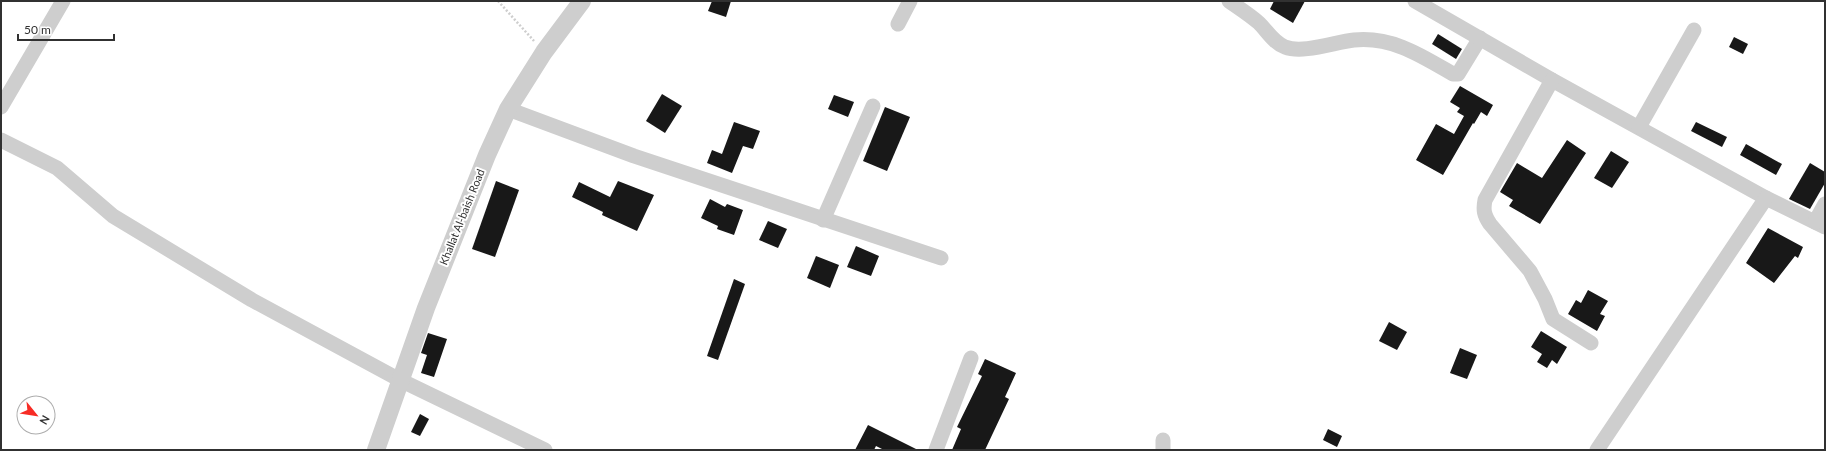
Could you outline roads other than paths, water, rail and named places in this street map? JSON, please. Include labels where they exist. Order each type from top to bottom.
[{"type":"street","points":[[1,107],[63,1]]},
{"type":"street","name":"Khallat Al-baish Road","points":[[376,450],[400,380],[454,235],[508,109],[544,52],[582,1]]},
{"type":"street","points":[[898,24],[910,1]]},
{"type":"street","points":[[1230,1],[1258,22],[1277,43],[1286,48],[1306,48],[1356,40],[1386,42],[1416,52],[1453,74],[1458,74],[1480,38]]},
{"type":"street","points":[[1415,1],[1552,80],[1766,198],[1820,225],[1825,204]]},
{"type":"street","points":[[1639,127],[1694,30]]},
{"type":"street","points":[[1552,80],[1485,200],[1483,208],[1485,216],[1490,224],[1530,271],[1545,299],[1553,319],[1591,343]]},
{"type":"street","points":[[823,220],[873,106]]},
{"type":"street","points":[[508,109],[634,156],[941,258]]},
{"type":"street","points":[[1,140],[58,168],[113,216],[239,292],[400,380],[545,450]]},
{"type":"street","points":[[1597,450],[1766,198]]},
{"type":"street","points":[[936,450],[971,358]]}]
